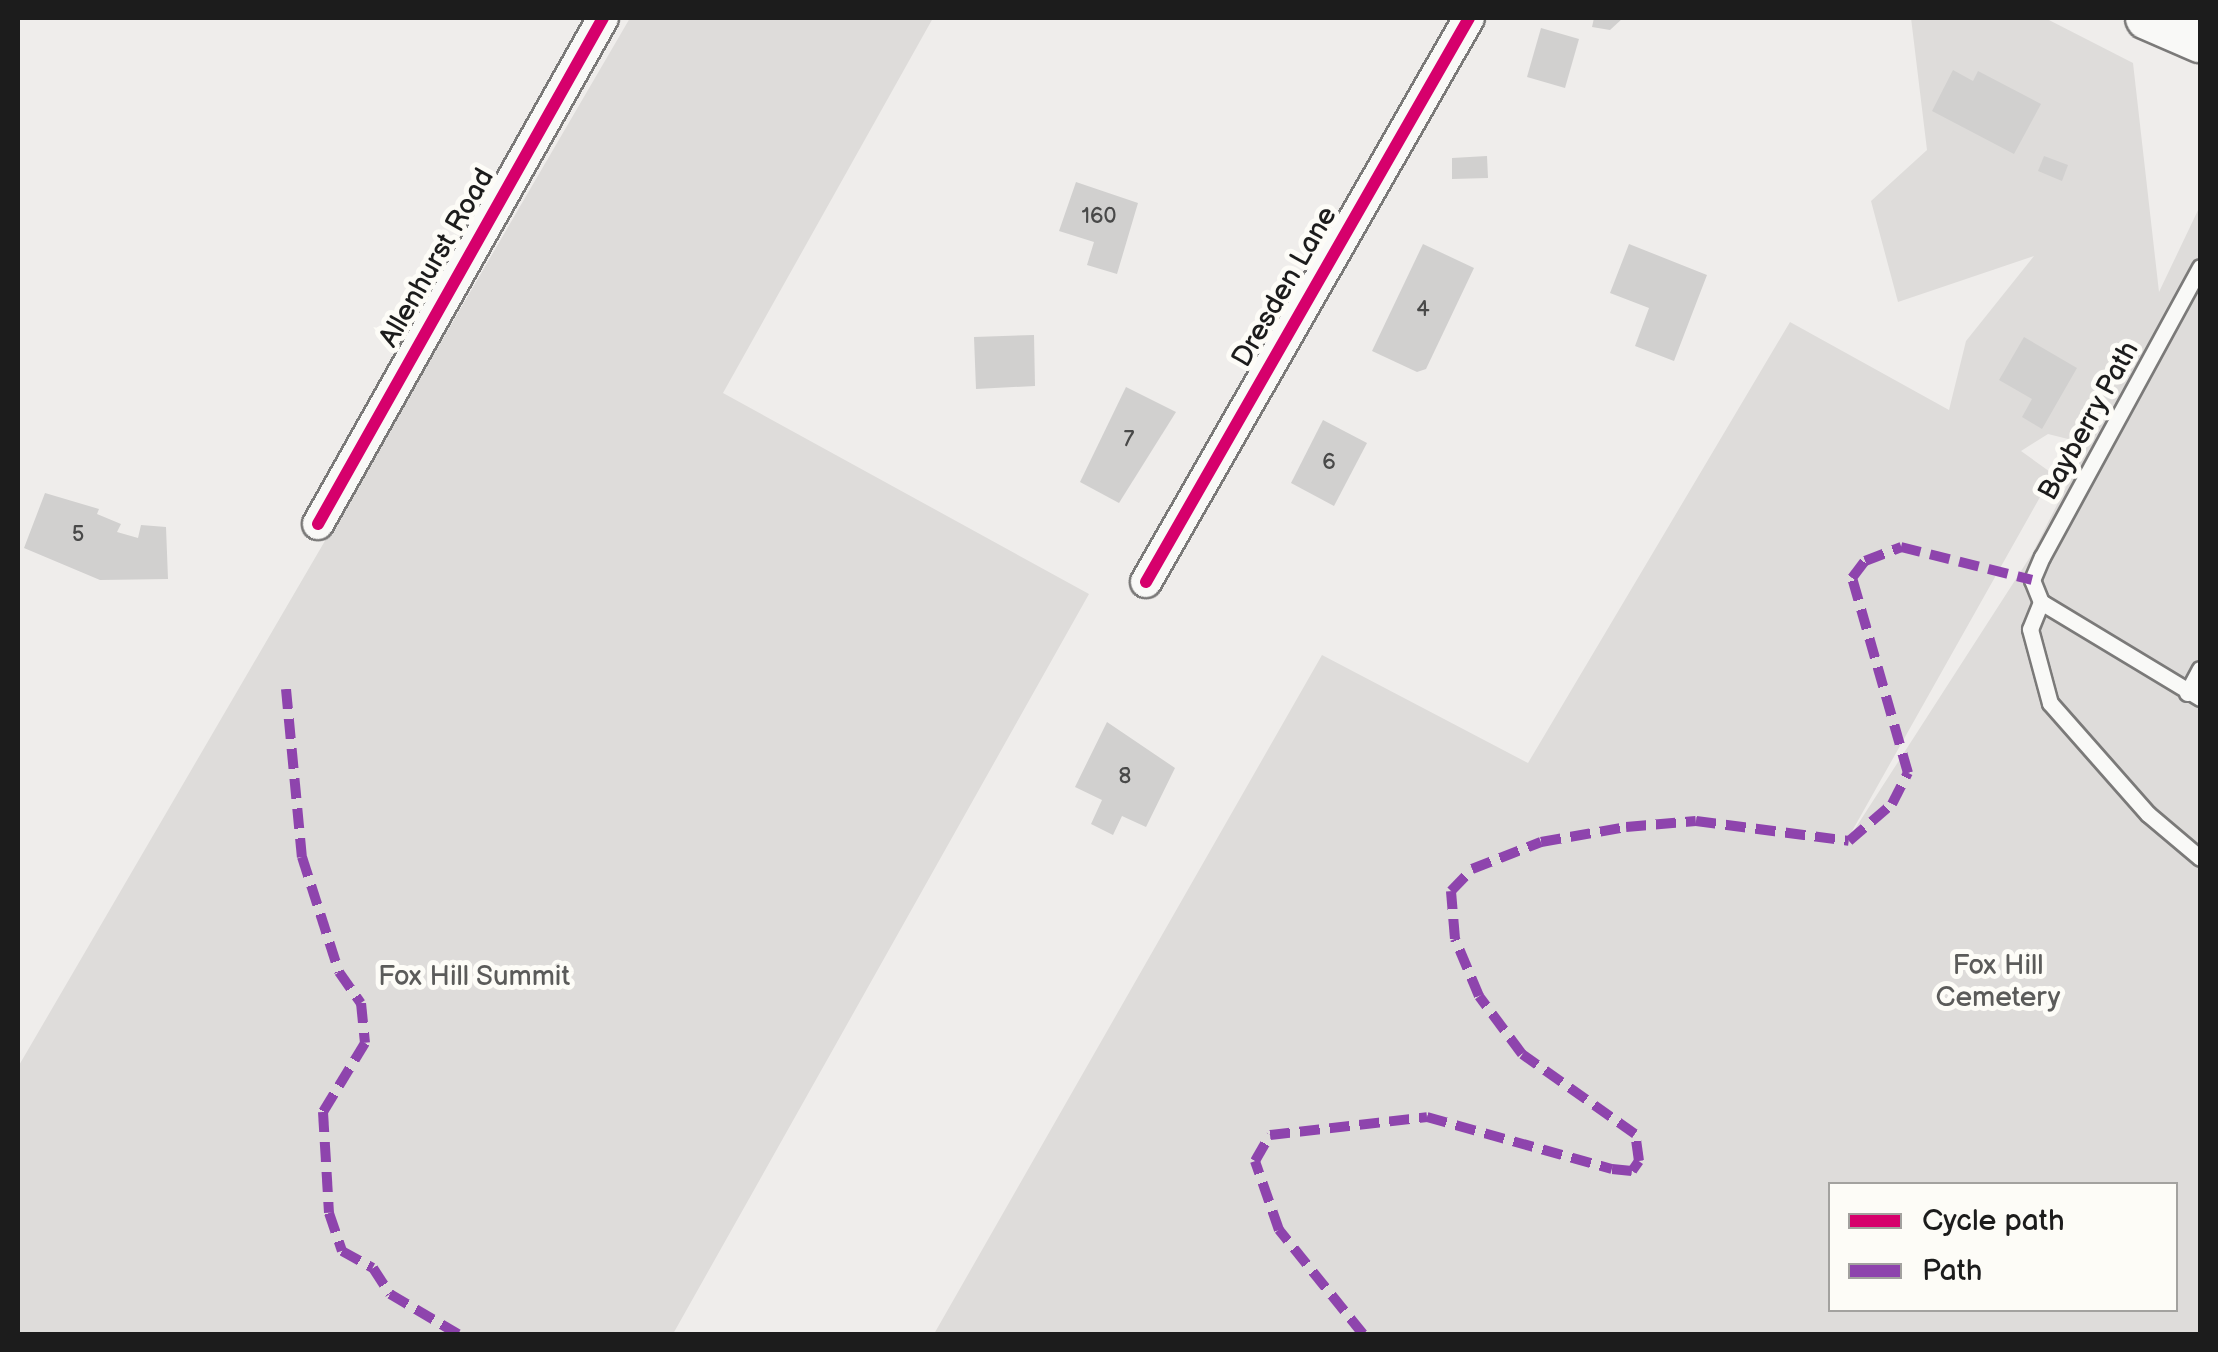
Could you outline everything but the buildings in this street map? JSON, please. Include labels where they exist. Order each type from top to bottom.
[{"type":"main road","points":[[2147,18],[2200,41]]},
{"type":"street","name":"Allenhurst Road","points":[[318,524],[604,18]]},
{"type":"street","name":"Dresden Lane","points":[[1146,582],[1469,18]]},
{"type":"lane","name":"Bayberry Path","points":[[2200,267],[2042,557],[2032,580],[2041,602],[2030,630],[2050,703],[2148,814],[2200,858]]},
{"type":"lane","points":[[2041,602],[2194,696],[2200,668]]},
{"type":"green space","name":"Fox Hill Summit","points":[[630,18],[933,18],[723,393],[1089,594],[673,1334],[18,1334],[18,1067]]},
{"type":"green space","name":"Fox Hill Cemetery","points":[[1911,18],[2045,18],[2133,63],[2159,292],[2200,206],[2200,1334],[934,1334],[1322,655],[1528,763],[1790,322],[1949,410],[1966,341],[2034,256],[1898,302],[1871,201],[1927,150]],"holes":[[[2048,434],[2088,444],[2032,554],[1842,849],[2053,474],[2021,451]]]},
{"type":"marked path","points":[[1363,1334],[1279,1230],[1255,1161],[1270,1135],[1427,1117],[1612,1169],[1632,1171],[1639,1161],[1635,1134],[1522,1054],[1479,996],[1455,939],[1451,891],[1472,869],[1541,842],[1626,827],[1696,821],[1849,841],[1892,804],[1908,773],[1852,578],[1865,561],[1901,547],[2032,580]]},
{"type":"marked path","points":[[286,689],[302,857],[339,972],[361,1003],[365,1043],[323,1112],[329,1213],[342,1251],[373,1268],[390,1294],[458,1334]]},
{"type":"cycle path","points":[[318,524],[603,18]]},
{"type":"cycle path","points":[[1146,582],[1469,18]]}]
